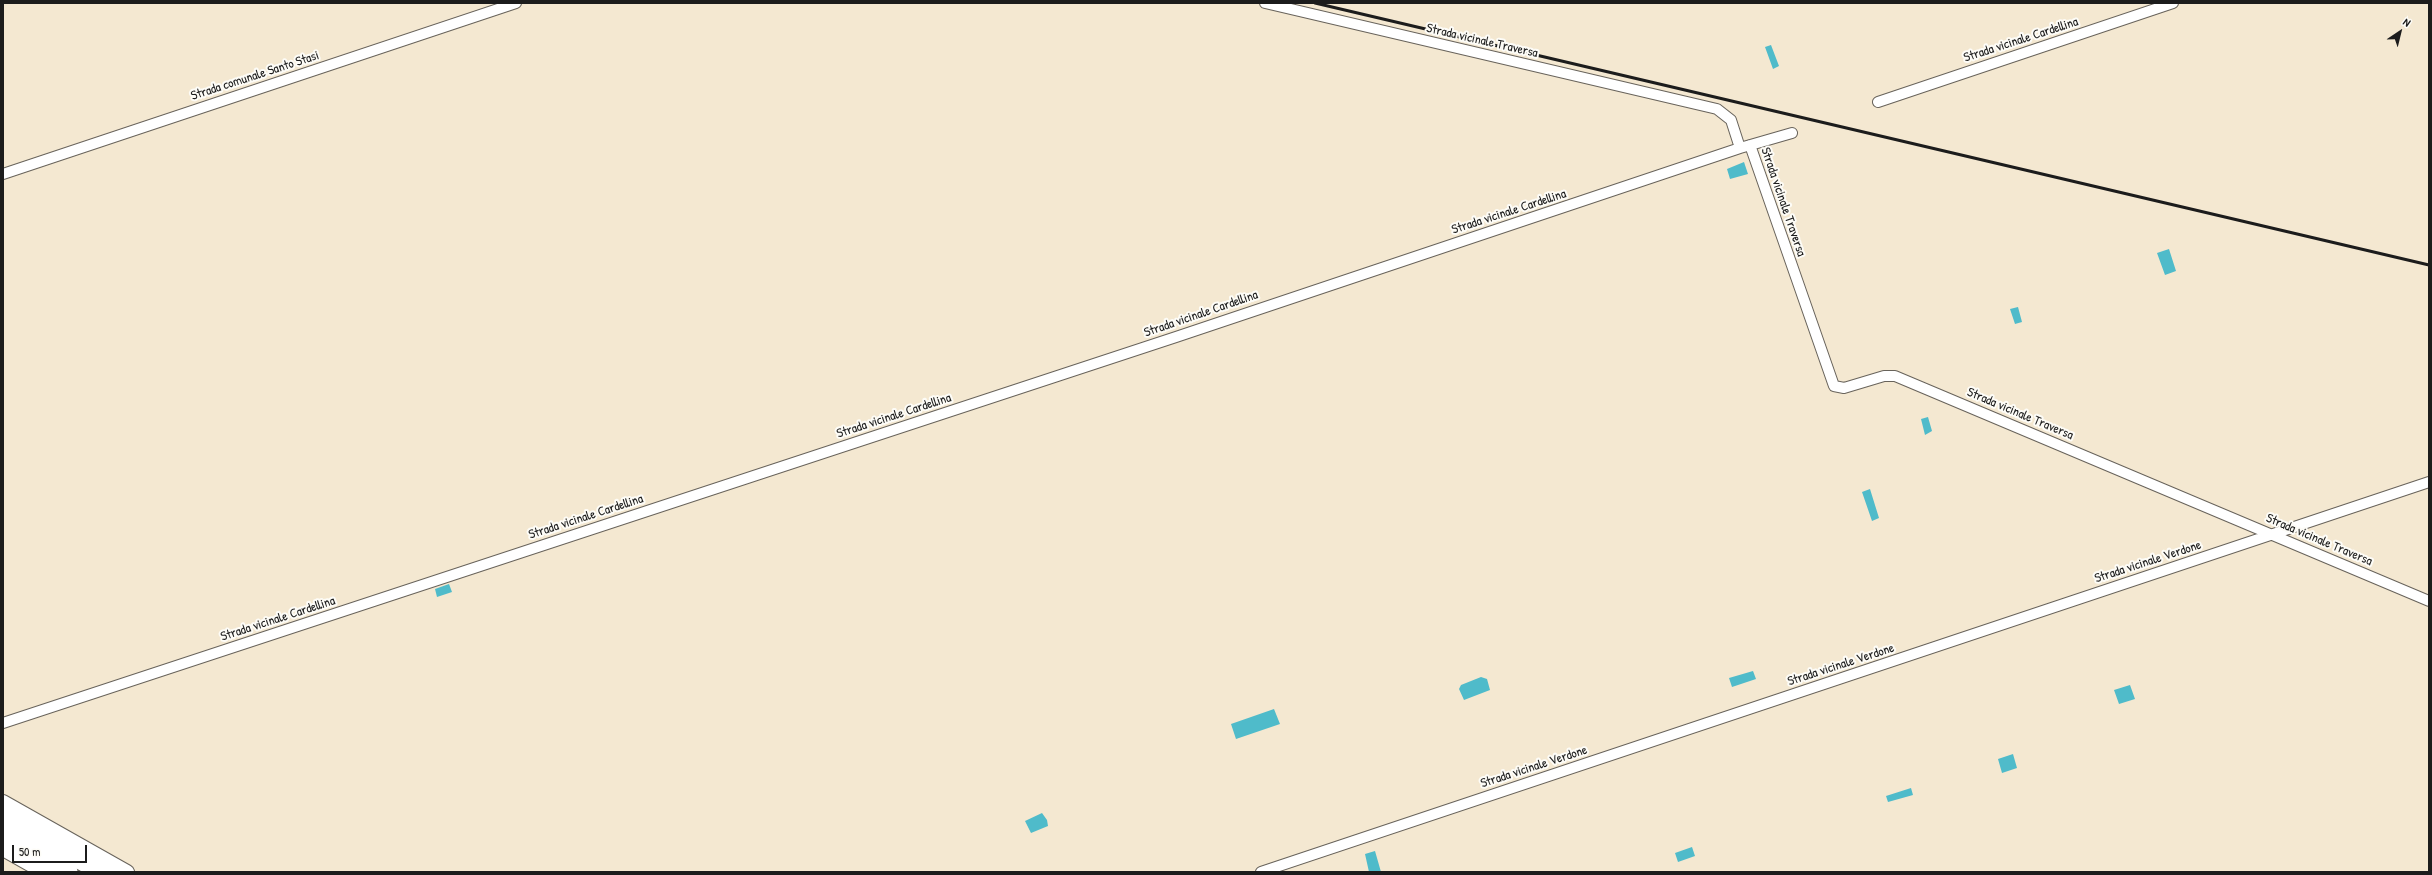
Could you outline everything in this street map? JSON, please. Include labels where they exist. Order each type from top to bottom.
[{"type":"highway","points":[[3,816],[102,872]]},
{"type":"highway","points":[[3,835],[68,872]]},
{"type":"street","name":"Strada comunale Santo Stasi","points":[[3,174],[516,3]]},
{"type":"street","name":"Strada vicinale Traversa","points":[[1265,3],[1717,109],[1731,120],[1745,146],[1834,386],[1844,388],[1884,376],[1896,376],[2429,601]]},
{"type":"street","name":"Strada vicinale Cardellina","points":[[1878,102],[2173,3]]},
{"type":"street","name":"Strada vicinale Cardellina","points":[[3,723],[1176,337],[1745,146],[1792,133]]},
{"type":"street","name":"Strada vicinale Verdone","points":[[1261,872],[2429,482]]},
{"type":"street","points":[[3,802],[127,872]]},
{"type":"street","points":[[3,849],[44,872]]},
{"type":"water","points":[[1771,45],[1779,66],[1773,69],[1765,47]]},
{"type":"water","points":[[1744,162],[1748,174],[1730,179],[1727,169]]},
{"type":"water","points":[[2169,249],[2176,271],[2165,275],[2157,253]]},
{"type":"water","points":[[2018,307],[2022,322],[2015,324],[2010,309]]},
{"type":"water","points":[[1928,417],[1932,431],[1925,435],[1921,419]]},
{"type":"water","points":[[1870,489],[1879,518],[1872,521],[1862,492]]},
{"type":"water","points":[[449,584],[452,592],[437,597],[435,589]]},
{"type":"water","points":[[1753,671],[1756,679],[1732,687],[1729,678]]},
{"type":"water","points":[[1481,677],[1487,679],[1490,690],[1464,700],[1459,689],[1461,685]]},
{"type":"water","points":[[2130,685],[2135,699],[2119,704],[2114,690]]},
{"type":"water","points":[[1274,709],[1280,724],[1236,739],[1231,724]]},
{"type":"water","points":[[2013,754],[2017,768],[2002,773],[1998,759]]},
{"type":"water","points":[[1911,788],[1913,795],[1888,802],[1886,796]]},
{"type":"water","points":[[1042,813],[1047,820],[1048,826],[1031,833],[1025,821]]},
{"type":"water","points":[[1692,847],[1695,856],[1678,862],[1675,853]]},
{"type":"water","points":[[1375,851],[1381,872],[1369,872],[1365,854]]},
{"type":"railway","points":[[1315,3],[2429,265]]}]
